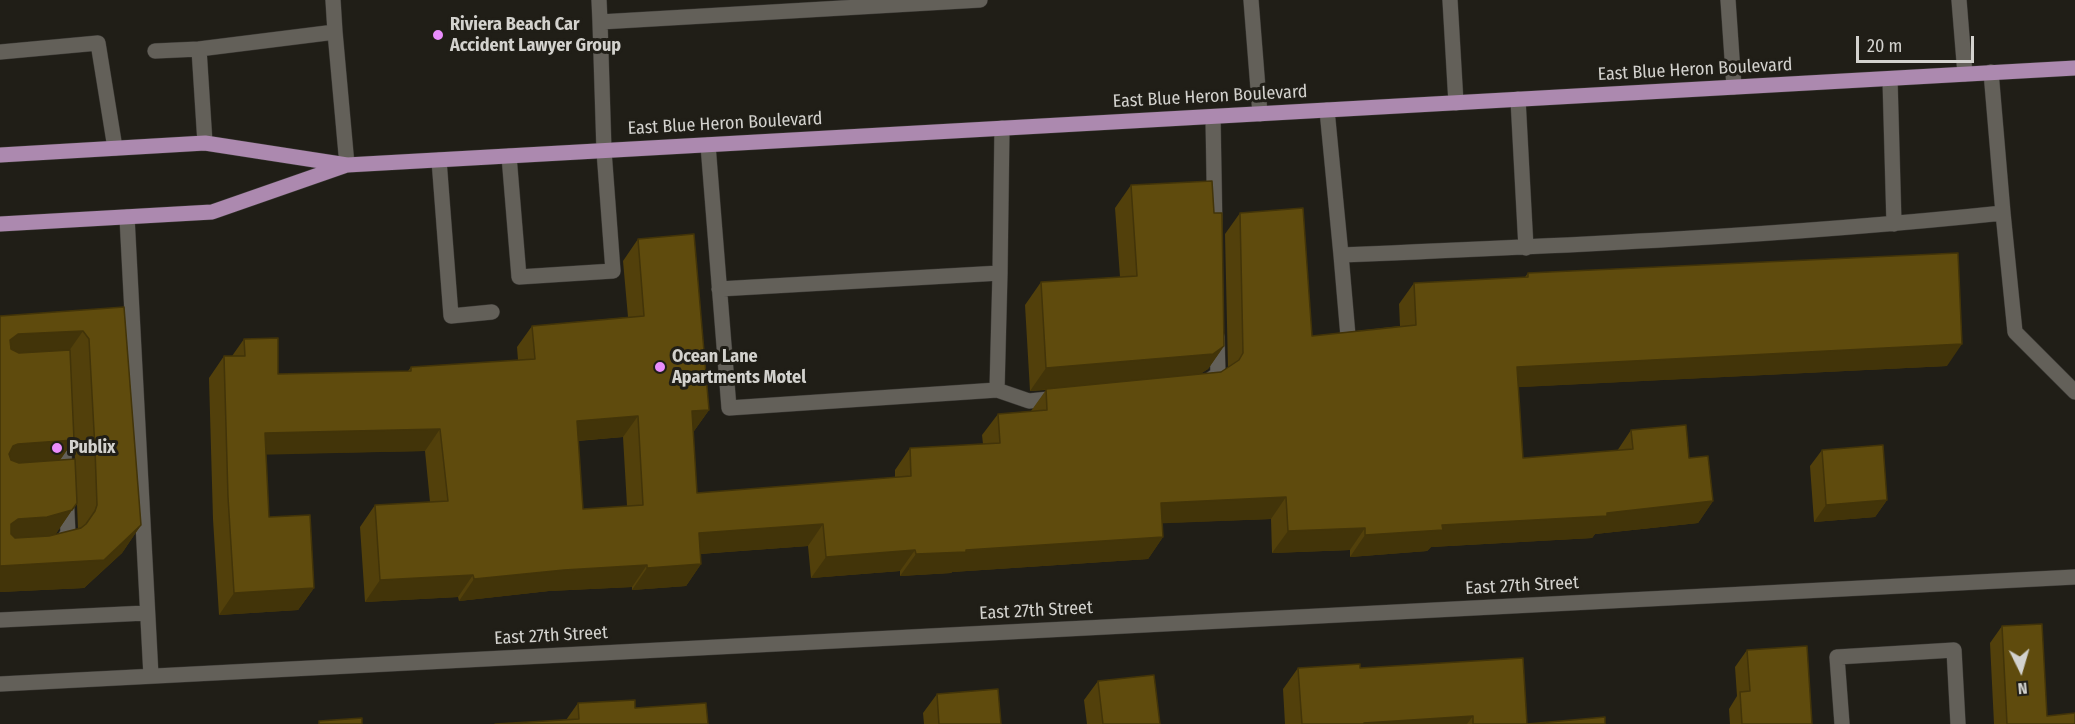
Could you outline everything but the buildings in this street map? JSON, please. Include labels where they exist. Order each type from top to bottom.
[{"type":"main road","name":"East Blue Heron Boulevard","points":[[0,155],[205,143],[347,165],[2075,68]]},
{"type":"main road","name":"East Blue Heron Boulevard","points":[[0,224],[212,212],[347,165]]},
{"type":"street","points":[[333,0],[347,165]]},
{"type":"street","points":[[509,156],[519,277],[613,271],[604,151],[598,0]]},
{"type":"street","points":[[600,22],[980,0]]},
{"type":"street","points":[[1251,0],[1260,114]]},
{"type":"street","points":[[1450,0],[1456,103]]},
{"type":"street","points":[[1728,0],[1734,87]]},
{"type":"street","points":[[1959,0],[1965,74]]},
{"type":"street","points":[[155,51],[199,49],[335,32]]},
{"type":"street","points":[[0,52],[98,43],[115,148]]},
{"type":"street","points":[[199,49],[205,143]]},
{"type":"street","points":[[1990,72],[2015,332],[2075,392]]},
{"type":"street","points":[[1890,78],[1894,224]]},
{"type":"street","points":[[1518,99],[1526,248]]},
{"type":"street","points":[[1327,110],[1348,336]]},
{"type":"street","points":[[1213,117],[1215,250]]},
{"type":"street","points":[[997,390],[1002,128]]},
{"type":"street","points":[[708,145],[729,408],[997,390],[1029,401],[1072,397]]},
{"type":"street","points":[[439,160],[451,316],[492,312]]},
{"type":"street","points":[[1341,255],[1526,248],[1894,224],[2003,213]]},
{"type":"street","points":[[127,217],[151,676]]},
{"type":"street","points":[[719,289],[1000,273]]},
{"type":"street","points":[[1190,387],[1200,386],[1218,374],[1217,317]]},
{"type":"street","points":[[50,549],[59,546],[68,533],[60,477],[63,422]]},
{"type":"street","name":"East 27th Street","points":[[0,684],[2075,577]]},
{"type":"street","points":[[0,620],[146,613]]},
{"type":"street","points":[[1842,724],[1837,657],[1954,650],[1958,724]]},
{"type":"place","name":"Riviera Beach Car Accident Lawyer Group","points":[[438,35]]},
{"type":"place","name":"Ocean Lane Apartments Motel","points":[[660,367]]},
{"type":"place","name":"Publix","points":[[57,448]]}]
